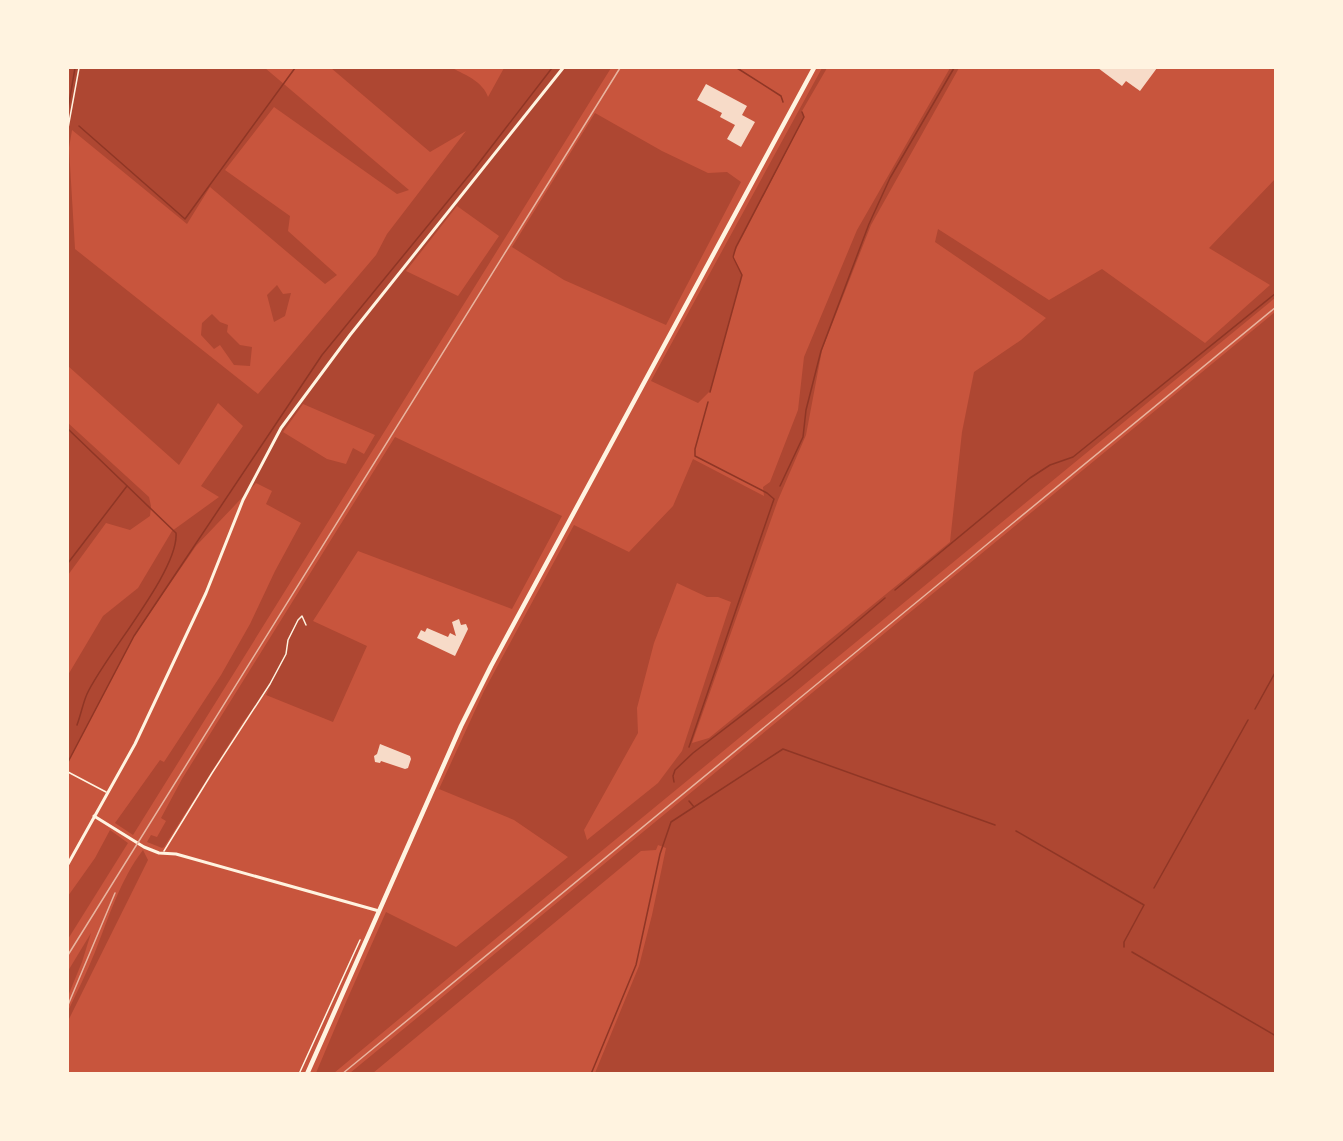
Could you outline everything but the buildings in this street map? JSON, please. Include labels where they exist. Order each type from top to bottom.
[{"type":"main road","points":[[307,1074],[456,735],[814,68]]},
{"type":"street","points":[[68,864],[140,734],[206,593],[243,500],[281,428],[350,335],[563,68]]},
{"type":"street","points":[[94,816],[144,848],[176,854],[379,910]]},
{"type":"lane","points":[[164,853],[212,772],[270,684],[286,654],[288,640],[302,616],[306,625]]},
{"type":"lane","points":[[68,772],[107,792]]},
{"type":"path","points":[[68,128],[79,68]]},
{"type":"path","points":[[299,1074],[361,938]]},
{"type":"shaded area","points":[[68,68],[265,68],[409,190],[397,194],[274,107],[225,170],[290,216],[288,231],[337,275],[325,284],[210,187],[187,224],[72,130],[69,148],[75,249],[258,394],[376,255],[387,234],[466,131],[430,152],[331,68],[452,68],[478,83],[488,97],[504,68],[611,68],[133,835],[115,823],[160,760],[164,762],[221,675],[250,624],[301,523],[266,504],[272,491],[256,483],[196,546],[134,636],[68,762],[68,675],[103,616],[138,588],[172,531],[219,497],[201,486],[243,426],[218,403],[179,465],[68,366]],"holes":[[[457,206],[499,236],[458,296],[406,271]],[[303,404],[375,435],[364,454],[353,448],[346,464],[327,459],[283,432]]]},
{"type":"shaded area","points":[[822,68],[827,68],[802,111],[804,117],[732,257],[742,275],[710,391],[698,403],[651,381]]},
{"type":"shaded area","points":[[950,68],[959,68],[871,225],[822,350],[806,435],[778,500],[692,743],[709,738],[950,542],[962,432],[974,372],[1021,340],[1046,318],[935,242],[938,229],[1049,300],[1102,269],[1205,343],[1270,285],[1209,248],[1275,179],[1275,298],[334,1073],[316,1073],[386,912],[456,947],[568,857],[514,820],[439,789],[484,691],[574,525],[629,552],[673,506],[693,459],[764,496],[763,487],[770,482],[798,410],[804,357],[857,230]],"holes":[[[677,583],[707,597],[718,597],[731,602],[682,751],[658,783],[587,840],[584,830],[638,733],[637,708],[654,643]]]},
{"type":"shaded area","points":[[595,113],[662,151],[708,173],[727,172],[741,182],[666,325],[564,280],[512,247]]},
{"type":"shaded area","points":[[277,285],[283,294],[291,293],[285,316],[274,322],[267,295]]},
{"type":"shaded area","points":[[1275,312],[1275,1073],[595,1073],[639,966],[666,848],[658,845],[656,850],[641,851],[373,1073],[350,1073]]},
{"type":"shaded area","points":[[212,314],[220,322],[228,325],[227,332],[240,345],[252,347],[250,366],[234,365],[220,345],[214,349],[201,335],[202,323]]},
{"type":"shaded area","points":[[68,423],[149,497],[151,506],[150,516],[130,530],[106,523],[68,575]]},
{"type":"shaded area","points":[[395,437],[562,516],[512,609],[358,551],[313,621],[367,646],[333,722],[266,695],[270,687],[243,722],[164,847],[147,842],[151,835],[157,837],[166,821],[161,818],[182,779]]},
{"type":"shaded area","points":[[110,830],[128,843],[68,939],[68,896],[95,858]]},
{"type":"shaded area","points":[[143,850],[148,860],[68,1021],[68,1011],[116,899]]},
{"type":"shaded area","points":[[91,933],[82,962],[68,996],[68,971]]},
{"type":"waterway","points":[[68,109],[75,68]]},
{"type":"waterway","points":[[79,126],[185,219],[295,68]]},
{"type":"waterway","points":[[68,762],[134,636],[322,355],[475,168],[552,68]]},
{"type":"waterway","points":[[737,68],[781,96],[783,102]]},
{"type":"waterway","points":[[780,486],[803,437],[806,410],[821,351],[869,224],[890,178],[954,68]]},
{"type":"waterway","points":[[710,392],[742,275],[733,257],[736,247],[804,117],[802,112]]},
{"type":"waterway","points":[[895,590],[1030,478],[1050,465],[1073,457],[1276,293]]},
{"type":"waterway","points":[[689,747],[774,499],[767,493],[695,456],[708,402]]},
{"type":"waterway","points":[[68,429],[176,533],[174,549],[166,569],[96,677],[86,697],[77,725]]},
{"type":"waterway","points":[[68,563],[127,486]]},
{"type":"waterway","points":[[674,782],[675,770],[693,753],[792,677],[885,598]]},
{"type":"waterway","points":[[1255,709],[1276,671]]},
{"type":"waterway","points":[[1154,888],[1248,720]]},
{"type":"waterway","points":[[591,1074],[636,965],[660,854],[671,822],[783,749],[995,825]]},
{"type":"waterway","points":[[689,801],[694,807]]},
{"type":"waterway","points":[[1016,831],[1144,905],[1124,942],[1124,947]]},
{"type":"waterway","points":[[1132,952],[1276,1036]]},
{"type":"railway","points":[[68,955],[620,68]]},
{"type":"railway","points":[[342,1074],[1276,307]]},
{"type":"railway","points":[[68,1005],[115,893]]}]
